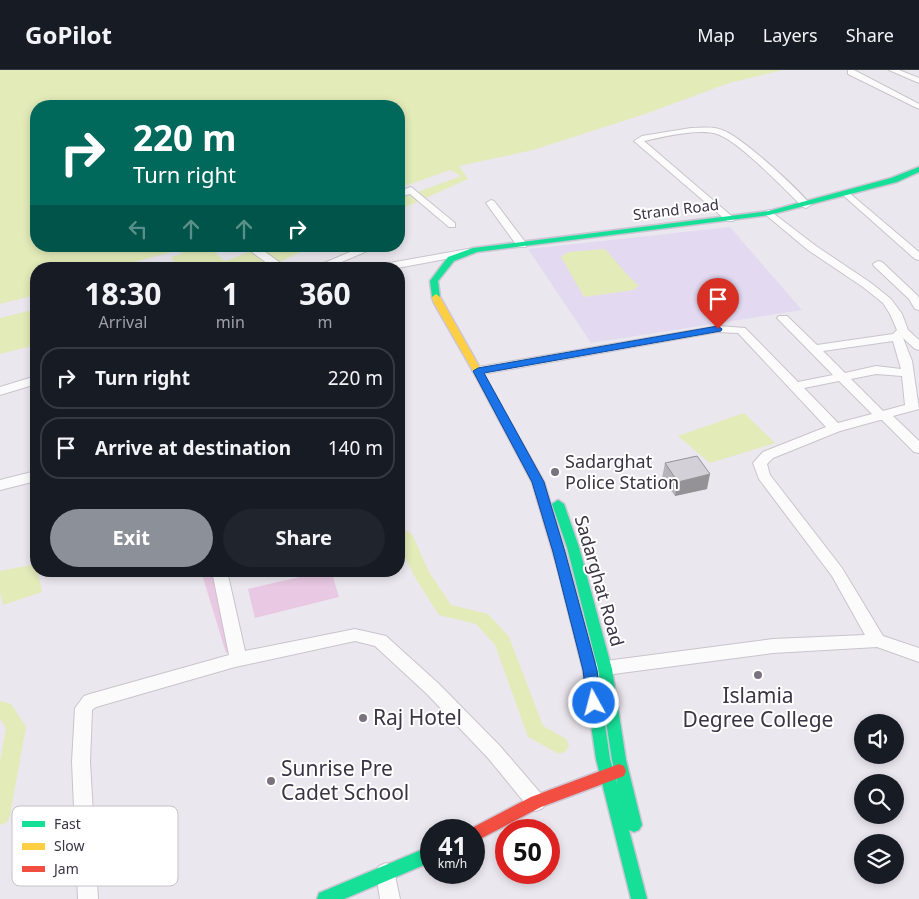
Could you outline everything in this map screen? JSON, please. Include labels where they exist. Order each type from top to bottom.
[{"type":"main road","name":"Strand Road","points":[[439,274],[452,259],[476,250],[768,213],[847,194],[894,180],[919,169]]},
{"type":"main road","name":"Sadarghat Road","points":[[439,274],[434,280],[438,303],[549,478],[573,547],[598,669],[637,835]]},
{"type":"main road","name":"Sadarghat Road","points":[[482,370],[538,482],[598,669],[596,719],[607,775],[639,899]]},
{"type":"main road","points":[[485,828],[536,802],[621,770]]},
{"type":"main road","points":[[325,899],[420,859]]},
{"type":"street","points":[[893,70],[919,81]]},
{"type":"street","points":[[852,72],[919,107]]},
{"type":"street","points":[[882,96],[912,114]]},
{"type":"street","points":[[730,219],[638,141],[709,130],[721,132],[752,155],[806,205]]},
{"type":"street","points":[[405,192],[411,190],[452,224]]},
{"type":"street","points":[[847,194],[919,257]]},
{"type":"street","points":[[491,203],[522,245]]},
{"type":"street","points":[[768,213],[812,248],[868,285],[887,301],[896,314],[907,373],[916,406],[835,428],[768,455],[760,463],[764,476],[837,572],[877,641]]},
{"type":"street","points":[[405,263],[476,250]]},
{"type":"street","points":[[257,252],[272,262]]},
{"type":"street","points":[[333,262],[359,252]]},
{"type":"street","points":[[878,264],[913,296],[919,307]]},
{"type":"street","points":[[783,318],[841,376],[919,449]]},
{"type":"street","points":[[482,370],[731,328],[742,330],[835,428]]},
{"type":"street","points":[[814,349],[900,334],[919,346]]},
{"type":"street","points":[[796,386],[876,370],[907,373]]},
{"type":"street","points":[[0,391],[30,382]]},
{"type":"street","points":[[0,485],[30,478]]},
{"type":"street","points":[[220,577],[238,659]]},
{"type":"street","points":[[83,806],[81,762],[84,708],[90,701],[238,659],[355,635],[380,641],[433,689],[494,752],[536,802]]},
{"type":"street","points":[[598,669],[773,646],[877,641],[919,655]]},
{"type":"street","points":[[386,873],[390,899]]},
{"type":"street","points":[[87,886],[88,899]]},
{"type":"shaded area","points":[[0,70],[782,70],[729,83],[645,114],[533,150],[459,166],[468,179],[405,207],[405,100],[30,100],[30,252],[300,252],[280,262],[30,262],[30,346],[0,354]]},
{"type":"shaded area","points":[[730,227],[802,310],[591,343],[528,249]]},
{"type":"shaded area","points":[[605,249],[639,286],[633,290],[584,297],[561,257],[568,252]]},
{"type":"shaded area","points":[[744,413],[775,443],[710,463],[678,436]]},
{"type":"shaded area","points":[[30,565],[30,577],[39,577],[42,592],[3,605],[0,592],[0,571]]},
{"type":"shaded area","points":[[203,577],[227,577],[243,648],[226,653]]},
{"type":"shaded area","points":[[300,577],[333,577],[339,597],[255,618],[248,589]]},
{"type":"pier","points":[[450,170],[461,176],[405,197],[405,186]]},
{"type":"pier","points":[[172,252],[180,252],[182,254],[171,257],[174,262],[134,262]]},
{"type":"pier","points":[[218,252],[250,252],[225,261],[215,253]]},
{"type":"pier","points":[[30,296],[30,310],[0,318],[0,304]]},
{"type":"building","points":[[697,456],[710,474],[678,482],[665,463]]},
{"type":"waterway","points":[[405,537],[422,574],[445,610],[482,619],[503,642],[535,731],[559,745]]},
{"type":"waterway","points":[[0,709],[4,710],[16,727],[0,815]]},
{"type":"traffic: fast","points":[[436,297],[434,281],[451,259],[476,250],[769,213],[894,180],[919,169]]},
{"type":"traffic: fast","points":[[558,504],[573,547],[605,669],[619,760],[634,825]]},
{"type":"traffic: fast","points":[[563,566],[590,670],[603,759],[639,899]]},
{"type":"traffic: fast","points":[[325,899],[420,859]]},
{"type":"traffic: slow","points":[[436,297],[538,482],[563,566]]},
{"type":"traffic: jam","points":[[485,828],[536,802],[619,771]]},
{"type":"place","name":"Sadarghat Police Station","points":[[555,472]]},
{"type":"place","name":"Islamia Degree College","points":[[758,675]]},
{"type":"place","name":"Raj Hotel","points":[[363,718]]},
{"type":"place","name":"Sunrise Pre Cadet School","points":[[271,781]]},
{"type":"route","points":[[594,703],[590,670],[559,552],[538,482],[478,371],[718,329]]}]
